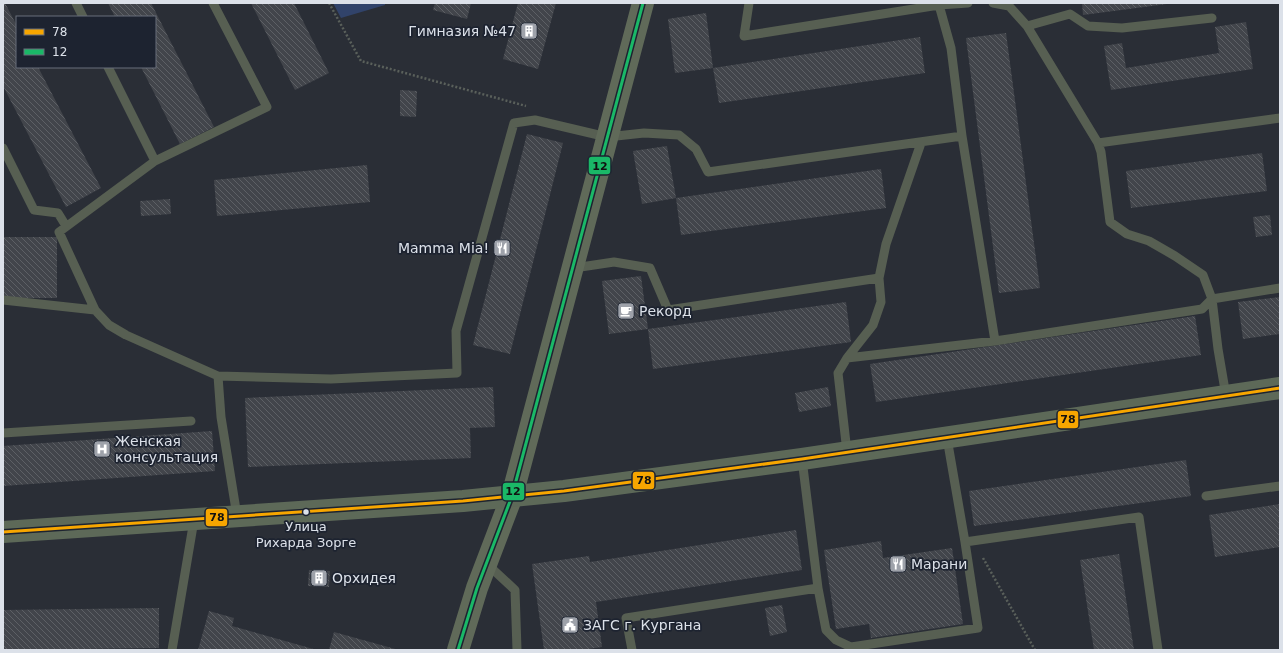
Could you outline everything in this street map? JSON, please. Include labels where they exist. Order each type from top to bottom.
[{"type":"main road","points":[[458,650],[486,563],[512,496],[643,3]]},
{"type":"main road","points":[[3,532],[464,501],[564,491],[802,459],[1280,388]]},
{"type":"lane","points":[[76,3],[82,16]]},
{"type":"lane","points":[[213,3],[267,107],[155,161],[59,232],[95,310],[109,325],[126,335],[218,376],[331,379],[457,372],[456,331],[514,123],[535,120],[607,137],[644,133],[680,135],[696,149],[708,172],[962,136]]},
{"type":"lane","points":[[749,3],[744,36],[939,6],[968,3]]},
{"type":"lane","points":[[994,3],[1009,6],[1027,26],[1098,142],[1101,152],[1110,222],[1127,234],[1149,241],[1203,275],[1212,299],[1218,349],[1226,396]]},
{"type":"lane","points":[[939,6],[951,48],[962,136],[995,341]]},
{"type":"lane","points":[[1027,26],[1070,14],[1088,26],[1122,28],[1212,18]]},
{"type":"lane","points":[[108,68],[155,161]]},
{"type":"lane","points":[[1098,142],[1280,118]]},
{"type":"lane","points":[[847,452],[838,372],[873,325],[881,302],[879,278],[886,244],[921,142]]},
{"type":"lane","points":[[3,148],[34,210],[58,213],[66,226]]},
{"type":"lane","points":[[572,269],[614,262],[650,268],[668,310],[879,278]]},
{"type":"lane","points":[[847,358],[995,341],[1202,310],[1212,299],[1280,288]]},
{"type":"lane","points":[[3,300],[95,310]]},
{"type":"lane","points":[[218,376],[221,417],[237,516]]},
{"type":"lane","points":[[3,433],[191,421]]},
{"type":"lane","points":[[802,459],[818,588],[826,630],[836,640],[851,647],[978,628],[969,542],[947,438]]},
{"type":"lane","points":[[1206,496],[1280,486]]},
{"type":"lane","points":[[969,542],[1139,517],[1158,650]]},
{"type":"lane","points":[[172,650],[194,520]]},
{"type":"lane","points":[[486,563],[515,590],[517,650]]},
{"type":"lane","points":[[632,650],[626,618],[818,588]]},
{"type":"path","points":[[329,3],[361,61],[526,106]]},
{"type":"path","points":[[969,542],[1036,650]]},
{"type":"shaded area","points":[[333,3],[385,3],[385,5],[341,18]]},
{"type":"building","points":[[3,3],[5,3],[16,24],[16,68],[39,68],[101,188],[66,207],[3,86]]},
{"type":"building","points":[[108,3],[151,3],[214,127],[180,144],[142,68],[156,68],[156,16],[114,16]]},
{"type":"building","points":[[251,3],[294,3],[329,73],[295,90]]},
{"type":"building","name":"Гимназия №47","points":[[435,3],[471,3],[467,19],[433,10]]},
{"type":"building","name":"Гимназия №47","points":[[518,3],[556,3],[538,69],[503,59]]},
{"type":"building","points":[[1082,3],[1167,3],[1167,4],[1083,15]]},
{"type":"building","points":[[706,13],[713,68],[675,73],[668,19]]},
{"type":"building","points":[[1246,22],[1253,69],[1111,90],[1104,46],[1122,43],[1126,68],[1219,53],[1215,27]]},
{"type":"building","points":[[1006,33],[1040,288],[999,293],[966,38]]},
{"type":"building","points":[[920,37],[925,73],[719,103],[713,68]]},
{"type":"building","points":[[400,90],[417,91],[416,117],[400,116]]},
{"type":"building","points":[[527,134],[563,143],[510,354],[473,345]]},
{"type":"building","points":[[667,146],[676,198],[642,204],[633,151]]},
{"type":"building","points":[[1262,153],[1267,191],[1131,208],[1126,171]]},
{"type":"building","points":[[367,165],[370,202],[217,216],[214,180]]},
{"type":"building","points":[[881,169],[886,208],[681,235],[676,198]]},
{"type":"building","points":[[170,199],[171,214],[141,216],[140,201]]},
{"type":"building","points":[[1270,215],[1272,235],[1256,237],[1253,217]]},
{"type":"building","points":[[3,237],[57,237],[57,298],[3,298]]},
{"type":"building","points":[[641,276],[648,329],[609,334],[602,281]]},
{"type":"building","points":[[1280,297],[1280,334],[1243,339],[1238,302]]},
{"type":"building","points":[[846,302],[851,342],[653,369],[648,329]]},
{"type":"building","points":[[1195,316],[1201,355],[876,402],[870,364]]},
{"type":"building","points":[[493,387],[495,427],[470,428],[471,458],[248,467],[245,398]]},
{"type":"building","points":[[828,387],[831,406],[799,412],[795,393]]},
{"type":"building","points":[[212,431],[215,471],[3,486],[3,446]]},
{"type":"building","points":[[1186,460],[1191,496],[974,526],[969,491]]},
{"type":"building","points":[[1280,504],[1280,547],[1215,557],[1209,515]]},
{"type":"building","points":[[796,530],[802,570],[596,602],[602,647],[582,650],[544,650],[532,564],[589,556],[590,562]]},
{"type":"building","points":[[881,541],[883,558],[952,548],[963,624],[871,638],[869,624],[836,629],[824,550]]},
{"type":"building","points":[[1119,554],[1134,650],[1094,650],[1080,560]]},
{"type":"building","name":"Орхидея","points":[[309,570],[330,571],[329,587],[308,586]]},
{"type":"building","points":[[782,605],[787,632],[770,636],[765,608]]},
{"type":"building","points":[[159,608],[159,648],[3,650],[3,610]]},
{"type":"building","points":[[209,611],[234,618],[232,626],[317,650],[198,650]]},
{"type":"building","points":[[334,632],[399,650],[329,650]]},
{"type":"transit line","name":"12","points":[[458,650],[477,588],[512,496],[643,3]]},
{"type":"transit line","name":"78","points":[[3,532],[463,501],[564,491],[802,459],[1280,388]]},
{"type":"place","name":"Гимназия №47","points":[[529,31]]},
{"type":"place","name":"Mamma Mia!","points":[[502,248]]},
{"type":"place","name":"Рекорд","points":[[626,311]]},
{"type":"place","name":"Женская консультация","points":[[102,449]]},
{"type":"place","name":"Улица Рихарда Зорге","points":[[306,512]]},
{"type":"place","name":"Марани","points":[[898,564]]},
{"type":"place","name":"Орхидея","points":[[319,578]]},
{"type":"place","name":"ЗАГС г. Кургана","points":[[570,625]]}]
